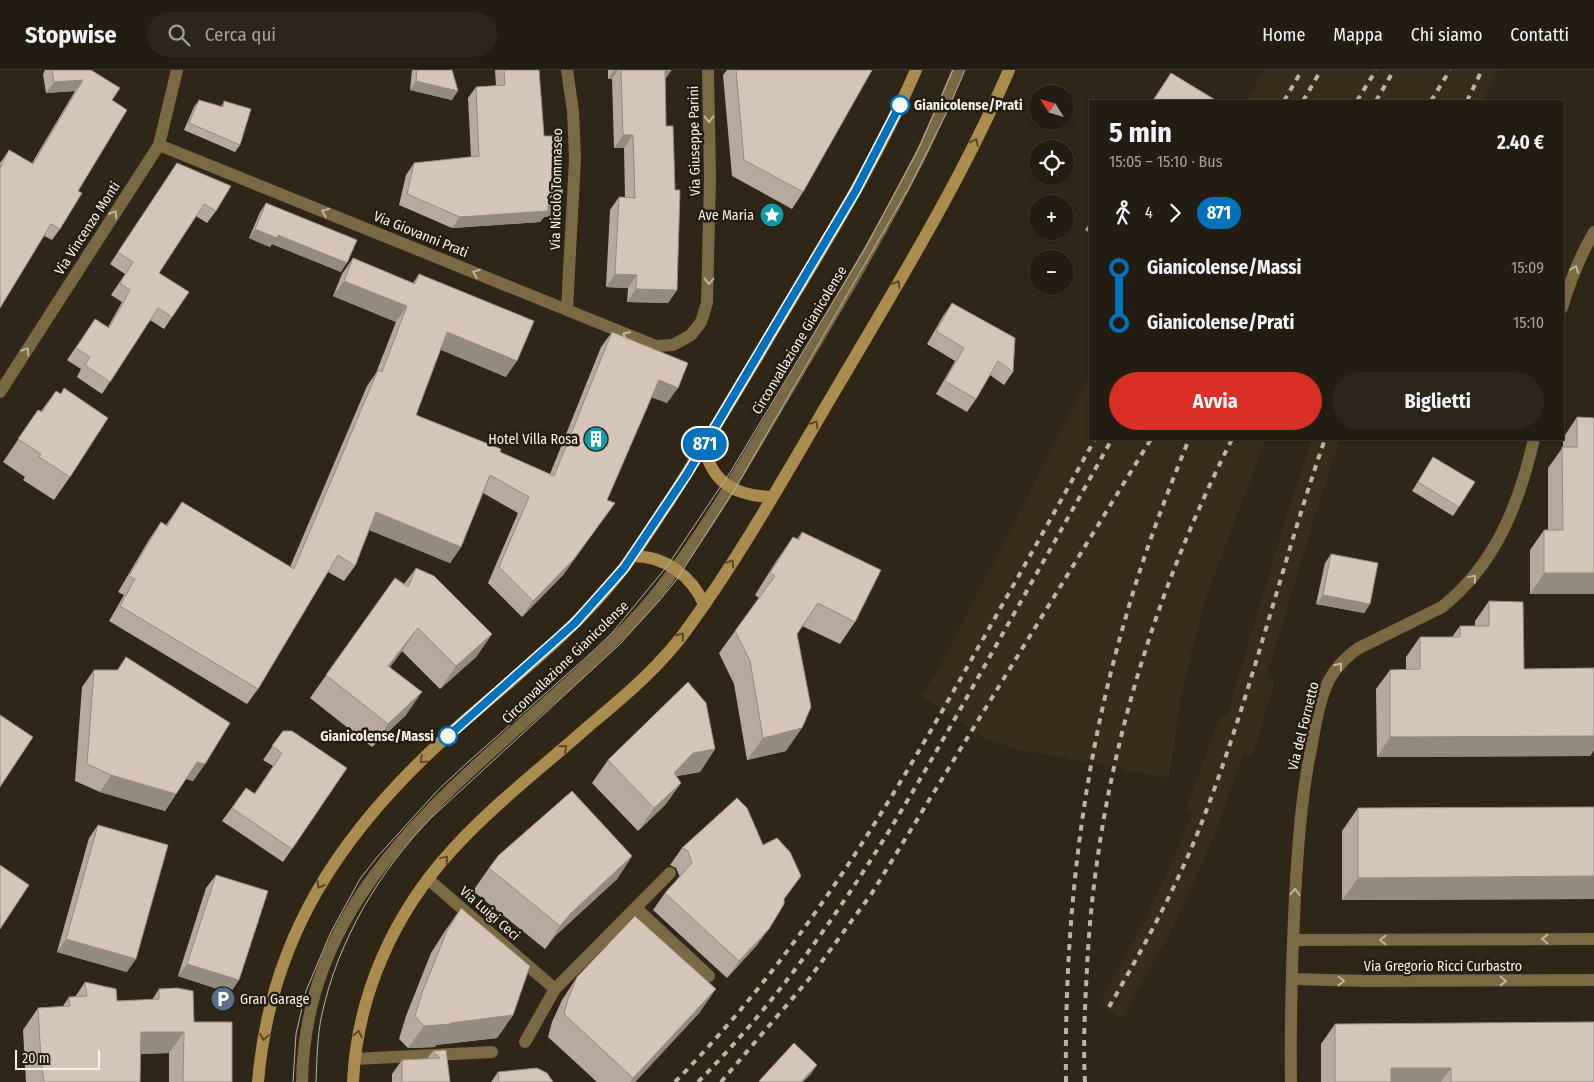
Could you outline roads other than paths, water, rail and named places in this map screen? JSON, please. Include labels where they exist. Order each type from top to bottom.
[{"type":"main road","name":"Circonvallazione Gianicolense","points":[[258,1082],[267,1020],[278,974],[295,932],[337,858],[403,779],[445,738],[575,623],[610,586],[633,556],[704,445],[855,192],[916,70]]},
{"type":"main road","points":[[353,1082],[362,1019],[378,968],[397,926],[412,902],[428,879],[466,836],[650,671],[678,640],[704,604],[772,497],[933,221],[984,126],[1009,70]]},
{"type":"main road","points":[[704,445],[710,467],[715,475],[730,486],[749,494],[772,497]]},
{"type":"main road","points":[[633,556],[656,558],[674,569],[692,584],[704,604]]},
{"type":"street","name":"Via Vincenzo Monti","points":[[0,392],[159,145],[177,70]]},
{"type":"street","name":"Via Nicolò Tommaseo","points":[[567,70],[575,159],[567,309]]},
{"type":"street","name":"Via Giuseppe Parini","points":[[673,346],[686,340],[695,330],[704,313],[709,293],[710,178],[708,70]]},
{"type":"street","name":"Circonvallazione Gianicolense","points":[[302,1082],[305,1037],[314,992],[333,942],[358,897],[381,866],[426,814],[620,634],[660,589],[697,538],[730,486],[883,226],[927,142],[958,70]]},
{"type":"street","name":"Via Giovanni Prati","points":[[159,145],[567,309],[649,344],[661,347],[673,346]]},
{"type":"street","points":[[1564,302],[1579,260],[1594,232]]},
{"type":"street","name":"Via del Fornetto","points":[[1291,1082],[1292,940],[1298,839],[1305,780],[1322,699],[1329,680],[1347,657],[1357,650],[1442,607],[1475,576],[1498,542],[1511,514],[1534,440]]},
{"type":"street","points":[[524,1042],[555,988],[670,873]]},
{"type":"street","name":"Via Luigi Ceci","points":[[428,879],[555,988]]},
{"type":"street","points":[[636,908],[709,976]]},
{"type":"street","name":"Via Gregorio Ricci Curbastro","points":[[1292,940],[1594,939]]},
{"type":"street","name":"Via Gregorio Ricci Curbastro","points":[[1292,980],[1594,980]]},
{"type":"street","points":[[355,1059],[492,1052]]},
{"type":"tram line","points":[[293,1082],[296,1034],[306,991],[331,932],[360,879],[378,856],[439,789],[612,633],[668,565],[731,471],[866,247],[918,150],[953,70]]},
{"type":"tram line","points":[[316,1082],[319,1031],[329,986],[350,933],[379,883],[395,860],[432,817],[620,644],[677,579],[735,489],[911,184],[947,112],[965,70]]},
{"type":"railway","points":[[1285,100],[1302,70]]},
{"type":"railway","points":[[1304,100],[1321,70]]},
{"type":"railway","points":[[1358,100],[1376,70]]},
{"type":"railway","points":[[1377,100],[1394,70]]},
{"type":"railway","points":[[1432,100],[1450,70]]},
{"type":"railway","points":[[1467,100],[1482,70]]},
{"type":"railway","points":[[675,1082],[719,1035],[761,985],[800,934],[871,829],[938,718],[1094,440]]},
{"type":"railway","points":[[698,1082],[740,1037],[780,989],[817,939],[886,836],[1111,440]]},
{"type":"railway","points":[[721,1082],[809,979],[872,893],[1150,440]]},
{"type":"railway","points":[[1066,1082],[1068,963],[1073,904],[1087,786],[1098,728],[1111,670],[1134,591],[1156,525],[1189,440]]},
{"type":"railway","points":[[1085,1082],[1085,1011],[1092,899],[1102,830],[1115,763],[1132,696],[1152,630],[1202,502],[1232,440]]},
{"type":"railway","points":[[1109,1007],[1136,960],[1185,864],[1205,814],[1238,721],[1325,440]]},
{"type":"place","name":"Gianicolense/Prati","points":[[900,105]]},
{"type":"place","name":"Ave Maria","points":[[772,215]]},
{"type":"place","name":"Hotel Villa Rosa","points":[[596,439]]},
{"type":"place","name":"Gianicolense/Massi","points":[[448,736]]},
{"type":"place","name":"Gran Garage","points":[[223,999]]}]
